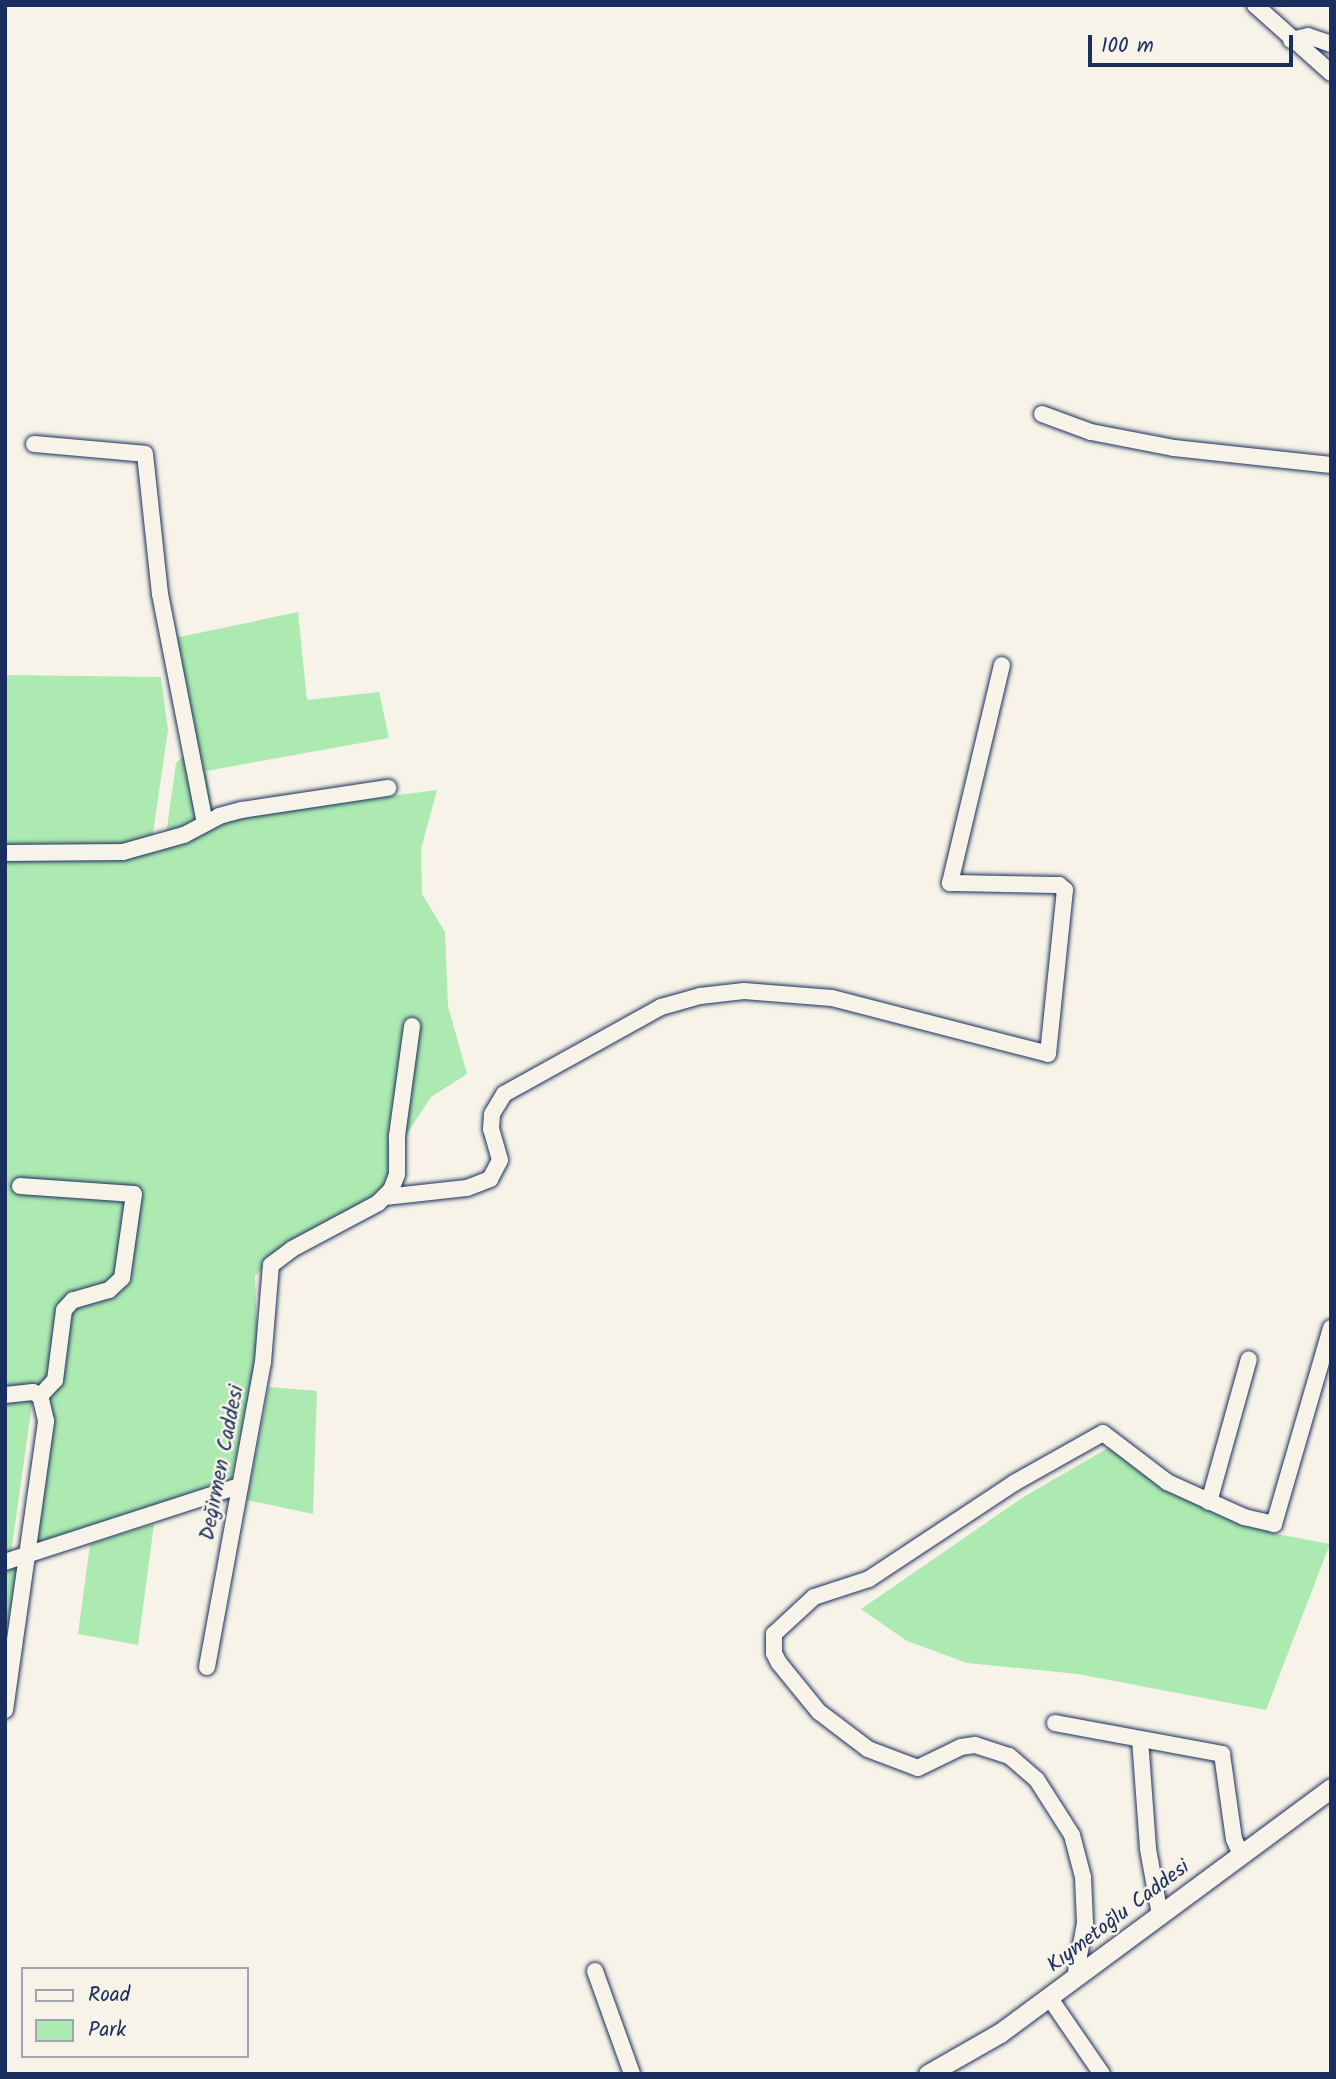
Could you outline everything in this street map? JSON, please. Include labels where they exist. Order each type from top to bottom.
[{"type":"main road","name":"Kıymetoğlu Caddesi","points":[[928,2074],[1000,2033],[1331,1788]]},
{"type":"street","points":[[1255,5],[1331,73]]},
{"type":"street","points":[[1291,40],[1308,36],[1331,44]]},
{"type":"street","points":[[1042,414],[1091,432],[1174,448],[1331,465]]},
{"type":"street","points":[[34,444],[145,454],[160,594],[205,824]]},
{"type":"street","points":[[385,1197],[467,1188],[490,1179],[500,1160],[491,1129],[492,1114],[504,1094],[661,1007],[700,996],[744,991],[832,998],[1048,1054],[1065,890],[1059,885],[950,883],[1002,665]]},
{"type":"street","points":[[5,853],[123,852],[184,835],[242,810],[388,788]]},
{"type":"street","points":[[385,1197],[397,1174],[397,1136],[412,1026]]},
{"type":"street","points":[[20,1185],[134,1194],[125,1273],[114,1287],[79,1297],[64,1310],[55,1380],[40,1396]]},
{"type":"street","name":"Değirmen Caddesi","points":[[207,1667],[264,1362],[271,1265],[385,1197]]},
{"type":"street","points":[[1074,1978],[1085,1923],[1083,1877],[1072,1835],[1037,1780],[1009,1756],[975,1745],[961,1747],[918,1768],[868,1749],[818,1712],[779,1664],[774,1653],[775,1634],[814,1597],[869,1579],[1014,1483],[1103,1433],[1136,1463],[1209,1502],[1274,1524],[1331,1328]]},
{"type":"street","points":[[1209,1502],[1249,1360]]},
{"type":"street","points":[[5,1395],[33,1392],[40,1396],[46,1421],[5,1710]]},
{"type":"street","points":[[5,1562],[239,1486]]},
{"type":"street","points":[[1055,1723],[1222,1754],[1234,1839],[1241,1854]]},
{"type":"street","points":[[1140,1739],[1148,1849],[1160,1914]]},
{"type":"street","points":[[595,1971],[632,2074]]},
{"type":"street","points":[[1049,1997],[1102,2074]]},
{"type":"green space","points":[[298,612],[307,700],[379,692],[389,738],[206,771],[213,812],[166,835],[176,763],[191,749],[175,638]]},
{"type":"green space","points":[[5,675],[161,677],[168,730],[152,840],[129,845],[5,847]]},
{"type":"green space","points":[[437,790],[421,849],[422,894],[445,932],[448,1006],[467,1074],[431,1097],[401,1143],[392,1176],[381,1192],[284,1250],[255,1276],[258,1359],[230,1485],[32,1547],[50,1421],[39,1386],[5,1389],[5,855],[128,855],[226,817]]},
{"type":"green space","points":[[269,1387],[317,1391],[313,1514],[247,1500]]},
{"type":"green space","points":[[33,1397],[11,1553],[5,1555],[5,1401]]},
{"type":"green space","points":[[1108,1448],[1176,1491],[1277,1534],[1330,1544],[1266,1710],[1078,1674],[967,1663],[907,1641],[861,1609],[1025,1496]]},
{"type":"green space","points":[[154,1524],[138,1645],[78,1634],[90,1544]]},
{"type":"green space","points":[[19,1563],[5,1674],[5,1568]]}]
